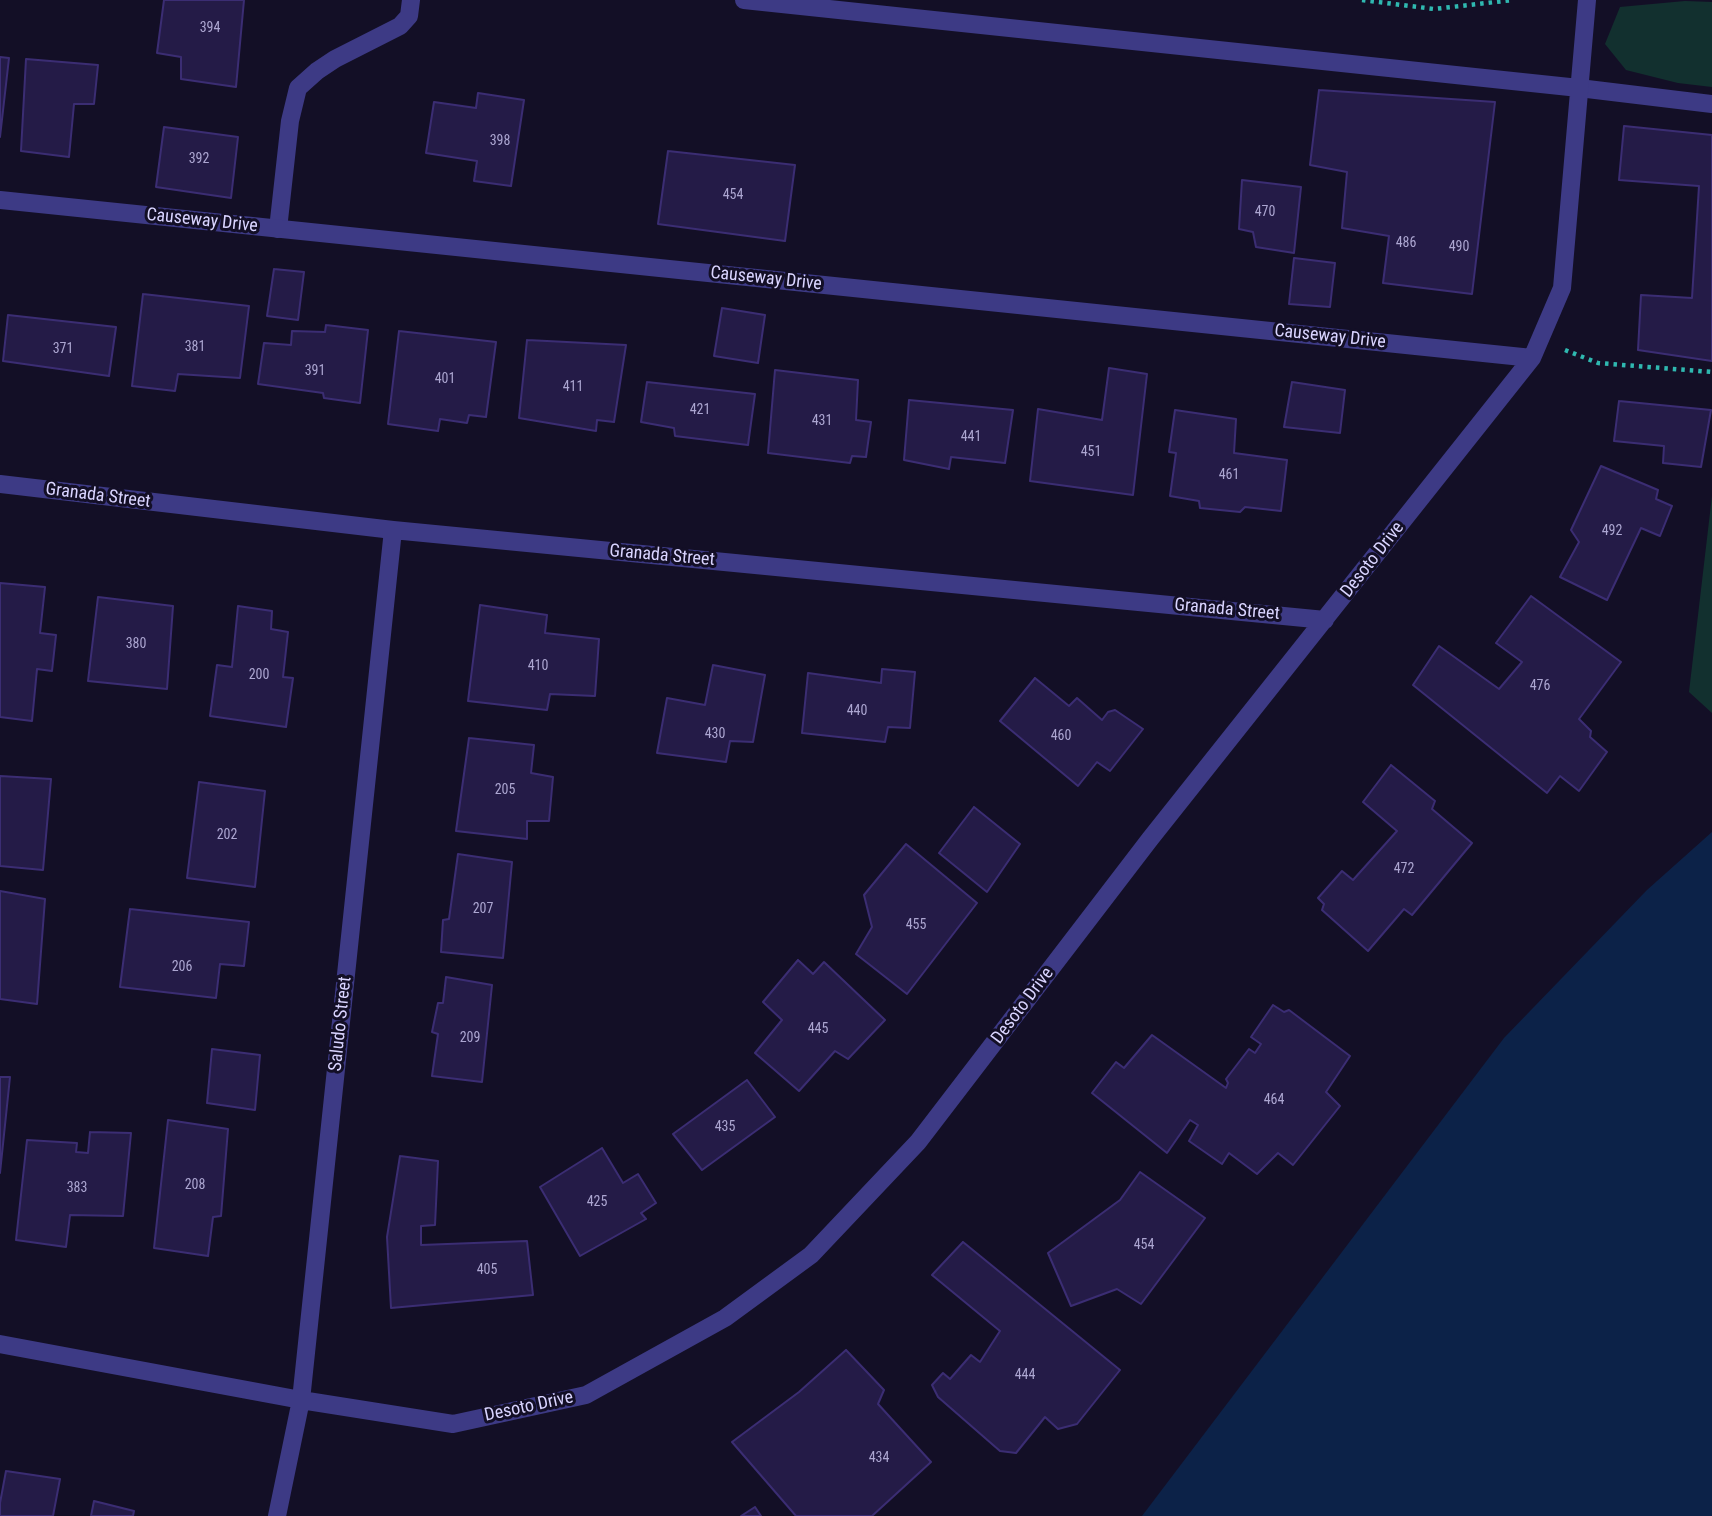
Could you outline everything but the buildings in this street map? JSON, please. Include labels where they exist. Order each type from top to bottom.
[{"type":"street","points":[[278,229],[290,121],[298,88],[335,59],[400,26],[409,16],[411,0]]},
{"type":"street","points":[[744,0],[1712,104]]},
{"type":"street","name":"Desoto Drive","points":[[0,1343],[301,1400],[453,1423],[586,1395],[725,1318],[811,1255],[918,1142],[1150,839],[1532,358],[1562,288],[1587,0]]},
{"type":"street","name":"Causeway Drive","points":[[0,200],[1532,358]]},
{"type":"street","name":"Granada Street","points":[[0,484],[393,530],[1325,620]]},
{"type":"street","name":"Saludo Street","points":[[277,1516],[301,1400],[393,530]]},
{"type":"path","points":[[1362,0],[1434,9],[1513,0]]},
{"type":"path","points":[[1540,340],[1598,363],[1712,372]]},
{"type":"green space","points":[[1685,1],[1712,2],[1712,87],[1678,83],[1626,70],[1605,44],[1620,7]]},
{"type":"green space","points":[[1712,496],[1712,713],[1689,692]]},
{"type":"water","points":[[1712,832],[1712,1516],[1142,1516],[1504,1038],[1647,890]]}]
